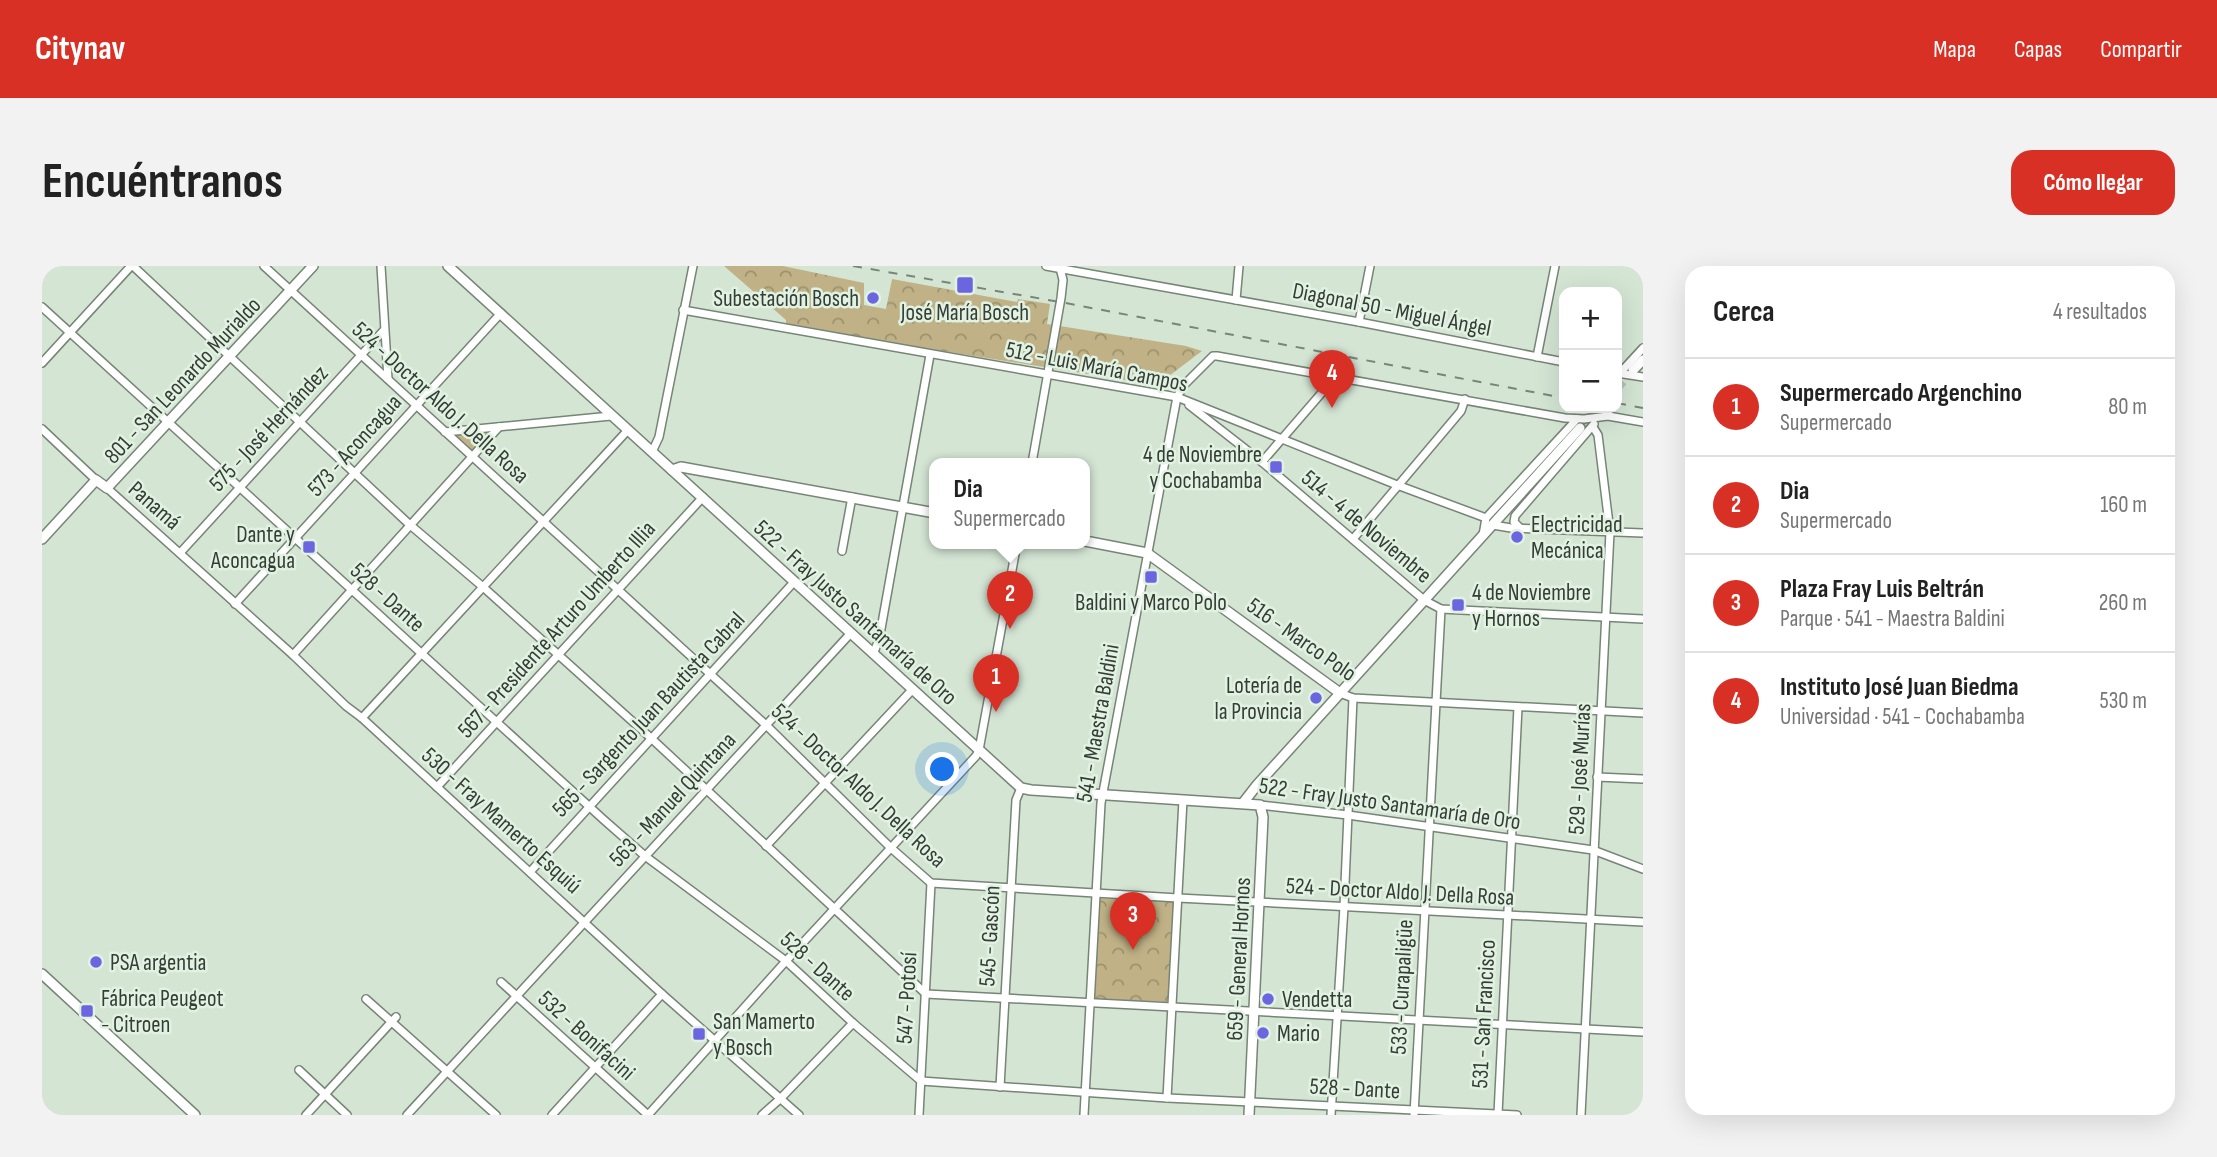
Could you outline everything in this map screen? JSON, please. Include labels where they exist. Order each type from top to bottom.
[{"type":"street","points":[[42,363],[132,266],[410,524],[652,739],[833,910],[926,993],[1643,1032]]},
{"type":"street","name":"524 - Doctor Aldo J. Della Rosa","points":[[264,266],[711,674],[930,883],[1643,922]]},
{"type":"street","name":"801 - San Leonardo Murialdo","points":[[107,488],[313,266]]},
{"type":"street","points":[[382,266],[388,380]]},
{"type":"street","name":"522 - Fray Justo Santamaría de Oro","points":[[448,266],[1021,788],[1102,796],[1243,803],[1348,815],[1593,850],[1643,869]]},
{"type":"street","points":[[652,452],[659,437],[693,266]]},
{"type":"street","name":"Diagonal 50 - Miguel Ángel","points":[[1046,266],[1559,361]]},
{"type":"street","points":[[1236,300],[1239,266]]},
{"type":"street","points":[[1359,322],[1370,266]]},
{"type":"street","points":[[1537,357],[1555,266]]},
{"type":"street","points":[[1033,458],[1061,298],[1063,280],[1060,268]]},
{"type":"street","name":"528 - Dante","points":[[42,306],[589,807],[645,856],[786,961],[921,1081],[1250,1102],[1331,1111],[1517,1115]]},
{"type":"street","name":"512 - Luis María Campos","points":[[683,310],[1177,397],[1490,521],[1520,527],[1643,533]]},
{"type":"street","name":"573 - Aconcagua","points":[[235,604],[501,313]]},
{"type":"street","name":"575 - José Hernández","points":[[180,553],[384,330]]},
{"type":"street","points":[[1622,369],[1643,348]]},
{"type":"street","points":[[873,654],[879,640],[930,355]]},
{"type":"street","name":"541 - Maestra Baldini","points":[[1084,1115],[1102,796],[1177,397],[1184,385],[1213,356],[1328,376]]},
{"type":"street","points":[[1622,373],[1640,374],[1643,360]]},
{"type":"street","points":[[1262,462],[1325,389],[1328,376],[1465,400],[1578,424]]},
{"type":"street","name":"514 - 4 de Noviembre","points":[[1177,397],[1201,412],[1262,462],[1424,600],[1441,609],[1643,619]]},
{"type":"street","points":[[1353,539],[1461,411],[1465,400]]},
{"type":"street","points":[[445,432],[611,416]]},
{"type":"street","points":[[1520,527],[1514,522],[1515,516],[1593,427],[1598,417]]},
{"type":"street","points":[[1243,803],[1483,535],[1490,521],[1578,424],[1598,417],[1643,422]]},
{"type":"street","points":[[1490,521],[1535,478],[1578,424]]},
{"type":"street","points":[[293,655],[499,427]]},
{"type":"street","name":"529 - José Murías","points":[[1581,1115],[1610,532],[1598,435],[1593,427]]},
{"type":"street","name":"Panamá","points":[[42,429],[180,553]]},
{"type":"street","points":[[362,719],[628,430]]},
{"type":"street","points":[[672,470],[681,467],[929,512]]},
{"type":"street","name":"801 - San Leonardo Murialdo","points":[[42,539],[96,480]]},
{"type":"street","name":"567 - Presidente Arturo Umberto Illia","points":[[437,788],[703,497]]},
{"type":"street","points":[[842,551],[852,497]]},
{"type":"street","name":"516 - Marco Polo","points":[[1090,542],[1147,553],[1340,693],[1353,698],[1643,713]]},
{"type":"street","points":[[648,1115],[976,756],[1016,549]]},
{"type":"street","name":"530 - Fray Mamerto Esquiú","points":[[180,553],[662,994],[799,1115]]},
{"type":"street","name":"565 - Sargento Juan Bautista Cabral","points":[[530,872],[794,583]]},
{"type":"street","name":"533 - Curapaligüe","points":[[1414,1113],[1441,609]]},
{"type":"street","name":"563 - Manuel Quintana","points":[[407,1115],[850,634]]},
{"type":"street","points":[[766,846],[912,690]]},
{"type":"street","points":[[1331,1111],[1344,907],[1353,698]]},
{"type":"street","name":"531 - San Francisco","points":[[1498,1114],[1518,707]]},
{"type":"street","points":[[1597,777],[1643,779]]},
{"type":"street","name":"545 - Gascón","points":[[1000,1087],[1016,800],[1021,788]]},
{"type":"street","points":[[1167,1098],[1183,800]]},
{"type":"street","name":"659 - General Hornos","points":[[1250,1115],[1263,817],[1259,805]]},
{"type":"street","name":"547 - Potosí","points":[[919,1115],[930,883]]},
{"type":"street","points":[[42,974],[195,1115]]},
{"type":"street","name":"532 - Bonifacini","points":[[501,982],[648,1115]]},
{"type":"street","points":[[552,1115],[662,994]]},
{"type":"street","points":[[366,999],[394,1020],[496,1115]]},
{"type":"street","points":[[306,1115],[394,1020]]},
{"type":"street","points":[[762,1115],[853,1023]]},
{"type":"street","points":[[299,1070],[346,1115]]},
{"type":"green space","points":[[724,266],[783,266],[864,283],[864,305],[886,309],[892,279],[1017,302],[1018,299],[1050,304],[1047,324],[1186,346],[1202,351],[1157,385],[786,326],[786,320]]},
{"type":"green space","points":[[491,432],[471,453],[450,435]]},
{"type":"green space","points":[[1097,898],[1174,902],[1169,1002],[1093,999]]},
{"type":"tunnel","points":[[1622,382],[1632,371]]},
{"type":"tunnel","points":[[1580,428],[1594,413]]},
{"type":"railway","points":[[853,266],[1060,302],[1559,397]]},
{"type":"railway","points":[[1622,404],[1643,408]]},
{"type":"place","name":"José María Bosch","points":[[965,285]]},
{"type":"place","name":"Subestación Bosch","points":[[873,298]]},
{"type":"place","name":"Instituto José Juan Biedma","points":[[1332,408]]},
{"type":"place","name":"4 de Noviembre y Cochabamba","points":[[1276,467]]},
{"type":"place","name":"Electricidad Mecánica","points":[[1517,537]]},
{"type":"place","name":"Dante y Aconcagua","points":[[309,547]]},
{"type":"place","name":"Baldini y Marco Polo","points":[[1151,577]]},
{"type":"place","name":"4 de Noviembre y Hornos","points":[[1458,605]]},
{"type":"place","name":"Dia","points":[[1010,629]]},
{"type":"place","name":"Lotería de la Provincia","points":[[1316,698]]},
{"type":"place","name":"Supermercado Argenchino","points":[[996,712]]},
{"type":"place","name":"Plaza Fray Luis Beltrán","points":[[1133,950]]},
{"type":"place","name":"PSA argentia","points":[[96,962]]},
{"type":"place","name":"Vendetta","points":[[1268,999]]},
{"type":"place","name":"Fábrica Peugeot - Citroen","points":[[87,1011]]},
{"type":"place","name":"Mario","points":[[1263,1033]]},
{"type":"place","name":"San Mamerto y Bosch","points":[[699,1034]]}]
